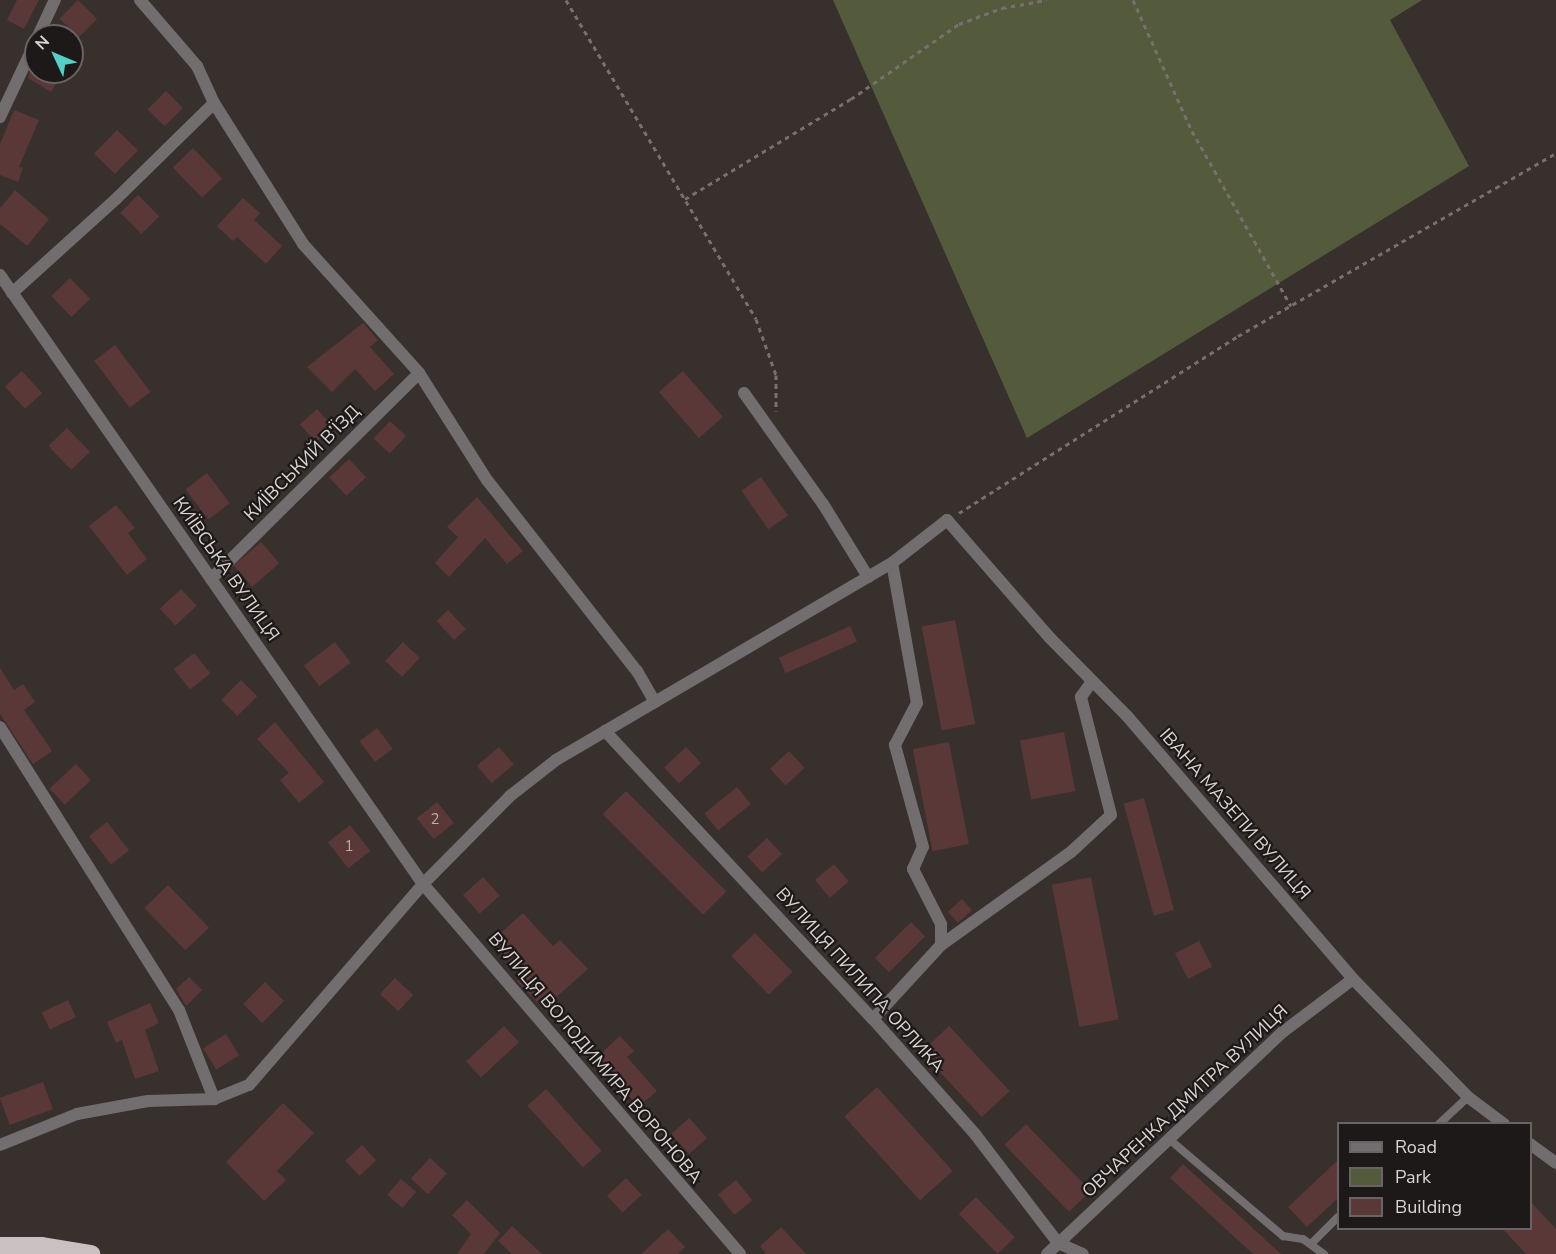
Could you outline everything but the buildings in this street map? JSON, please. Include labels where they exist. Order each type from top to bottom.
[{"type":"highway","points":[[0,1246],[41,1246],[91,1254]]},
{"type":"street","points":[[44,24],[55,0]]},
{"type":"street","points":[[140,0],[197,66],[214,103],[303,244],[419,373],[487,480],[637,671],[655,702]]},
{"type":"street","points":[[0,117],[24,66]]},
{"type":"street","points":[[12,293],[116,199],[214,103]]},
{"type":"street","name":"КИЇВСЬКА ВУЛИЦЯ","points":[[0,275],[423,884]]},
{"type":"street","name":"КИЇВСЬКИЙ В’ЇЗД","points":[[211,579],[419,373]]},
{"type":"street","points":[[744,393],[868,577]]},
{"type":"street","points":[[0,1144],[77,1114],[148,1101],[214,1100],[249,1085],[423,884],[510,796],[556,760],[892,563],[946,520]]},
{"type":"street","name":"ІВАНА МАЗЕПИ ВУЛИЦЯ","points":[[946,520],[1092,681],[1127,716],[1353,979],[1468,1097],[1501,1122]]},
{"type":"street","points":[[892,563],[917,704],[895,745],[923,846],[913,869],[941,924],[941,945]]},
{"type":"street","points":[[873,1019],[941,945],[1071,852],[1111,815],[1081,697],[1092,681]]},
{"type":"street","points":[[0,727],[179,1010],[214,1100]]},
{"type":"street","name":"ВУЛИЦЯ ПИЛИПА ОРЛИКА","points":[[605,731],[873,1019],[975,1134],[1058,1243],[1083,1254]]},
{"type":"street","name":"ВУЛИЦЯ ВОЛОДИМИРА ВОРОНОВА","points":[[423,884],[740,1254]]},
{"type":"street","name":"ОВЧАРЕНКА ДМИТРА ВУЛИЦЯ","points":[[1047,1254],[1284,1031],[1353,979]]},
{"type":"street","points":[[1532,1145],[1556,1163]]},
{"type":"lane","points":[[1441,1122],[1468,1097]]},
{"type":"lane","points":[[1169,1139],[1284,1236],[1311,1245],[1324,1254]]},
{"type":"lane","points":[[1311,1245],[1337,1218]]},
{"type":"path","points":[[566,0],[756,319],[776,375],[777,439]]},
{"type":"path","points":[[685,199],[850,99],[959,24],[1002,8],[1046,0]]},
{"type":"path","points":[[1133,0],[1192,131],[1291,306]]},
{"type":"path","points":[[946,520],[1291,306],[1556,153]]},
{"type":"green space","points":[[833,0],[1422,0],[1390,20],[1469,166],[1027,438]]}]
